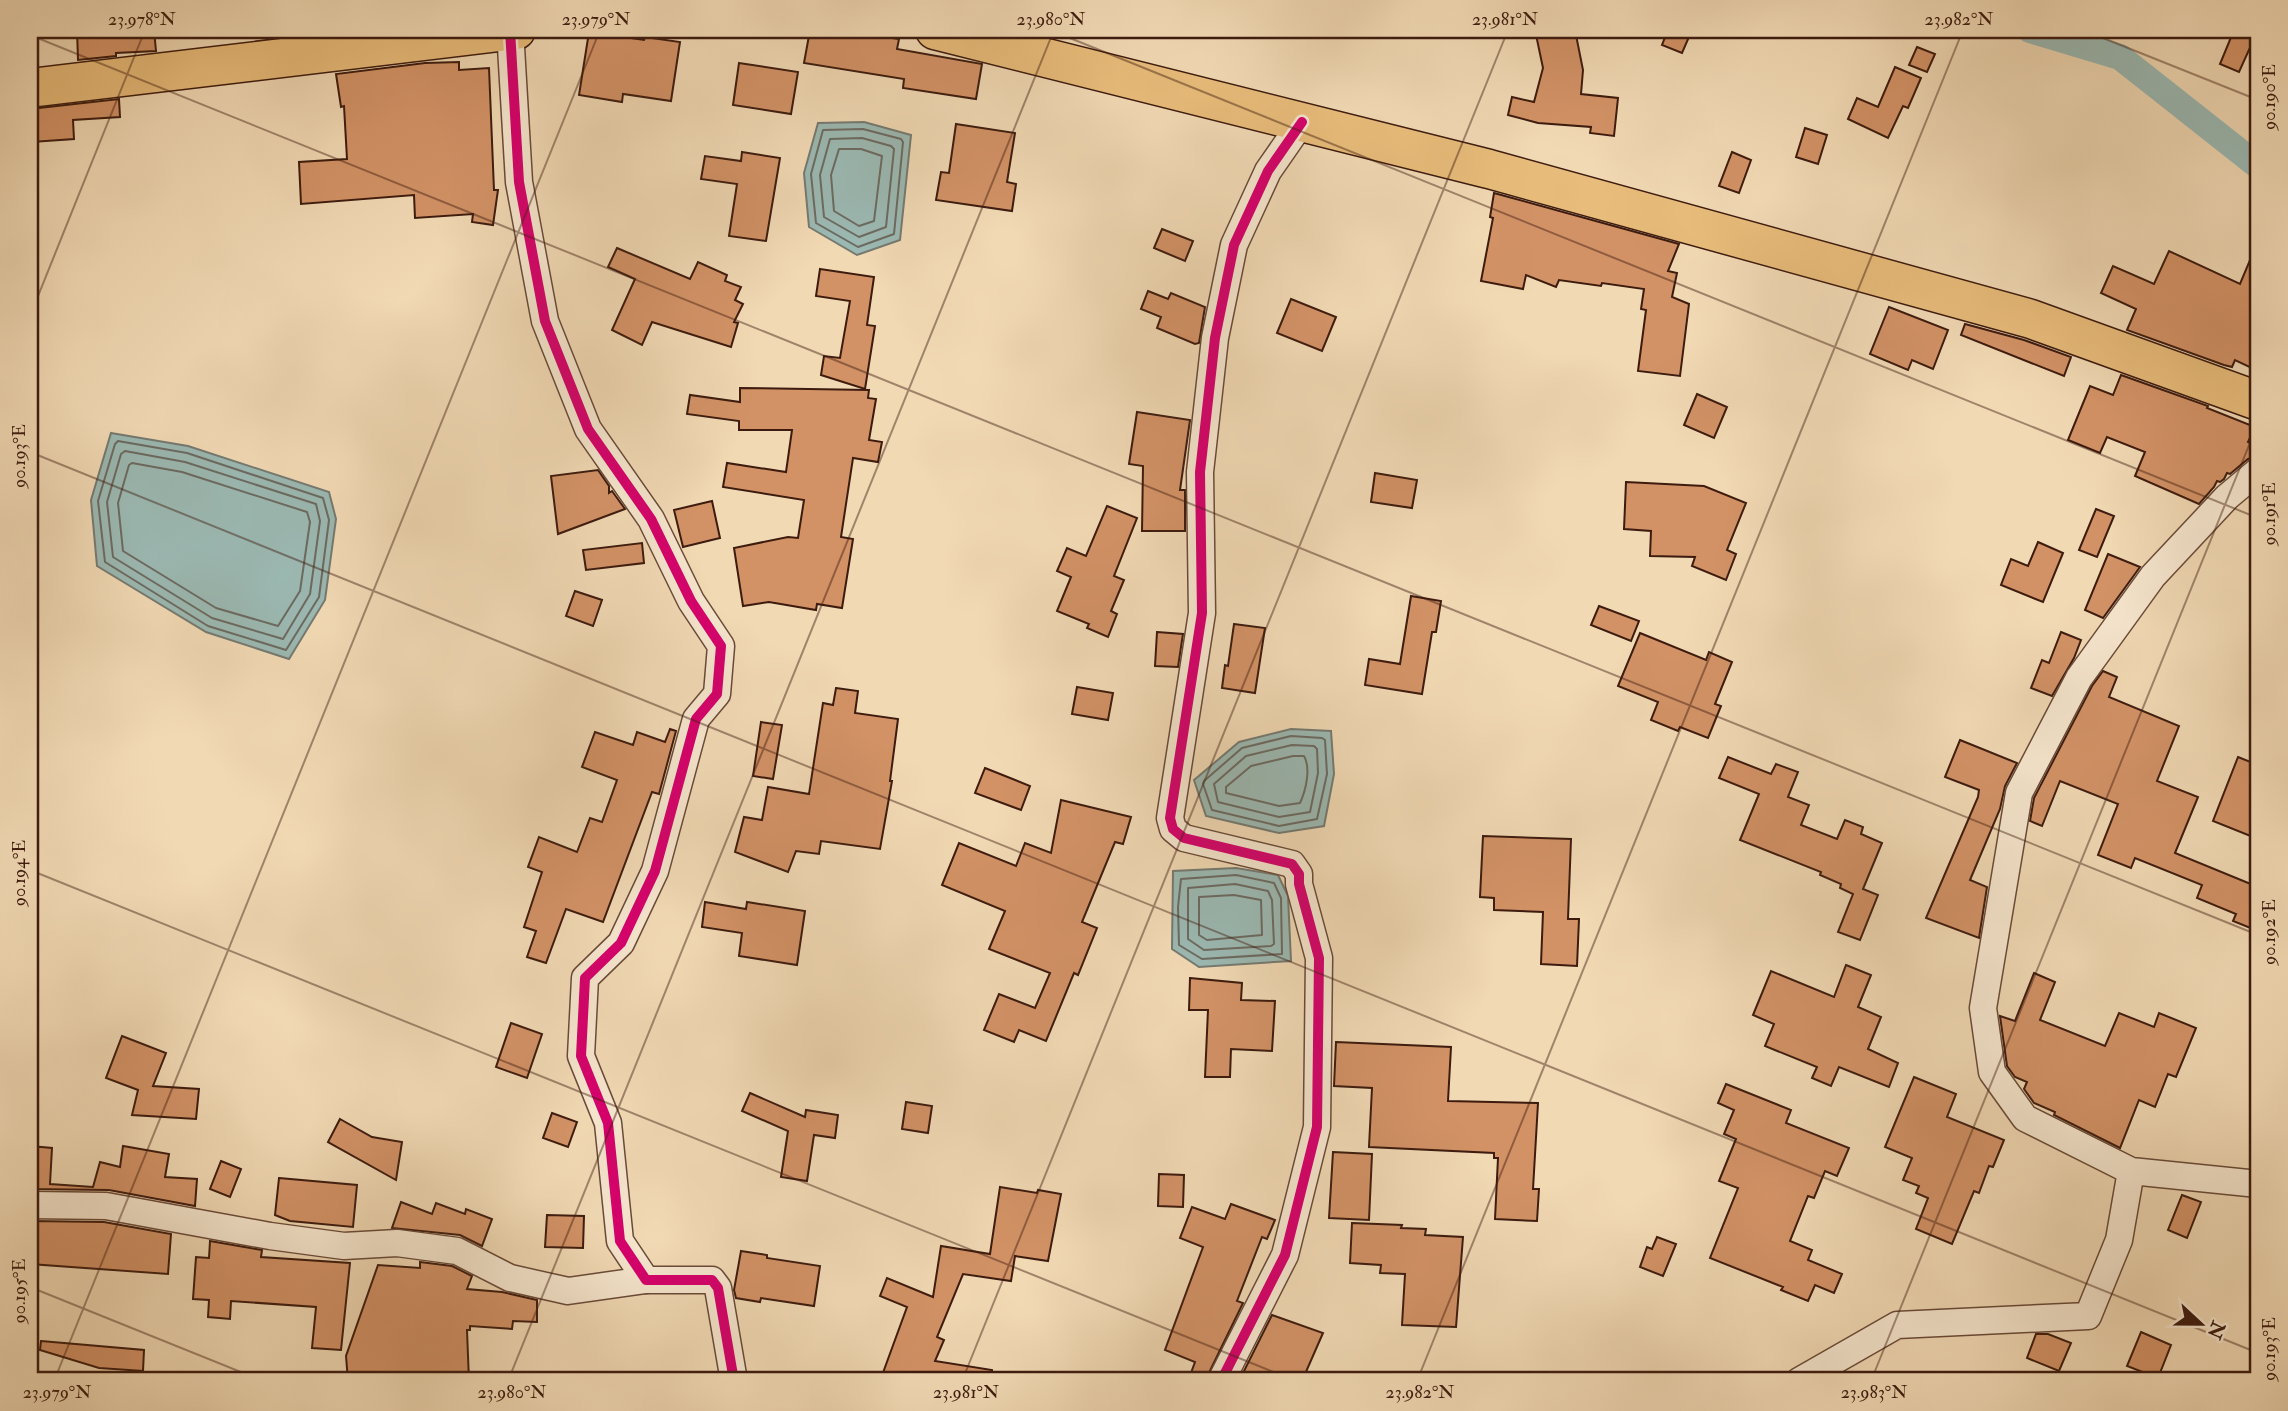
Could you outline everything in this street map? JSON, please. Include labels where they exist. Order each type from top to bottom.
[{"type":"main road","points":[[30,88],[516,30]]},
{"type":"main road","points":[[935,30],[1489,169],[2031,319],[2258,401]]},
{"type":"street","points":[[510,30],[519,182],[545,321],[589,429],[651,519],[691,601],[721,646],[717,694],[696,719],[655,871],[621,943],[585,978],[581,1056],[608,1123],[620,1241],[646,1280]]},
{"type":"street","points":[[1221,1381],[1285,1255],[1317,1127],[1319,958],[1299,884],[1299,874],[1292,863],[1184,838],[1173,829],[1170,818],[1202,613],[1200,472],[1215,338],[1234,245],[1268,171],[1302,122]]},
{"type":"street","points":[[2258,471],[2227,497],[2153,576],[2079,678],[2019,793],[1983,1008],[1992,1072],[2025,1118],[2131,1171],[2258,1184]]},
{"type":"street","points":[[1798,1381],[1896,1325],[2088,1316],[2119,1240],[2131,1171]]},
{"type":"street","points":[[30,1205],[106,1206],[233,1230],[344,1246],[397,1243],[457,1251],[510,1278],[568,1291],[646,1280],[712,1280],[718,1288],[734,1381]]},
{"type":"water","points":[[864,122],[911,135],[900,240],[857,255],[809,227],[804,173],[818,123]]},
{"type":"water","points":[[111,433],[188,446],[329,492],[336,519],[325,600],[289,659],[206,632],[97,566],[91,500]]},
{"type":"water","points":[[1291,729],[1331,731],[1334,774],[1324,826],[1279,833],[1206,816],[1194,780],[1239,742]]},
{"type":"water","points":[[1236,868],[1278,875],[1288,896],[1291,961],[1199,967],[1172,949],[1173,871]]},
{"type":"building","points":[[77,30],[154,30],[156,51],[116,53],[116,56],[78,60]]},
{"type":"building","points":[[810,30],[838,30],[899,39],[897,49],[982,64],[976,99],[903,88],[904,79],[804,63]]},
{"type":"building","points":[[1535,30],[1575,30],[1583,70],[1581,94],[1618,98],[1614,136],[1590,133],[1591,127],[1538,123],[1508,115],[1512,97],[1534,102],[1543,68]]},
{"type":"building","points":[[1668,30],[1692,30],[1682,53],[1662,45]]},
{"type":"building","points":[[2234,30],[2258,30],[2239,72],[2220,64]]},
{"type":"building","points":[[589,32],[680,42],[671,101],[623,94],[622,102],[579,95]]},
{"type":"building","points":[[1917,47],[1935,54],[1927,72],[1909,65]]},
{"type":"building","points":[[459,62],[459,70],[489,68],[494,190],[498,190],[493,225],[472,222],[473,214],[415,218],[414,195],[301,204],[299,162],[347,159],[344,106],[341,107],[336,74],[425,63]]},
{"type":"building","points":[[739,63],[798,72],[791,114],[733,105]]},
{"type":"building","points":[[1895,67],[1921,78],[1908,108],[1903,106],[1888,138],[1848,119],[1857,98],[1878,107]]},
{"type":"building","points":[[119,99],[120,117],[73,120],[74,139],[32,142],[30,109]]},
{"type":"building","points":[[956,124],[1015,133],[1007,182],[1016,184],[1012,211],[936,200],[941,172],[949,173]]},
{"type":"building","points":[[1805,128],[1827,135],[1818,164],[1796,157]]},
{"type":"building","points":[[742,152],[780,158],[766,241],[729,236],[737,184],[701,179],[705,156],[741,161]]},
{"type":"building","points":[[1732,152],[1751,160],[1739,193],[1719,186]]},
{"type":"building","points":[[1494,193],[1679,244],[1668,271],[1677,273],[1672,297],[1689,304],[1680,376],[1638,371],[1646,310],[1641,309],[1644,289],[1559,280],[1556,287],[1526,275],[1523,289],[1481,281],[1493,218],[1490,217]]},
{"type":"building","points":[[1162,229],[1193,241],[1185,261],[1154,248]]},
{"type":"building","points":[[2258,241],[2258,371],[2235,360],[2232,367],[2224,365],[2127,330],[2136,309],[2101,293],[2113,266],[2154,284],[2169,251],[2240,284]]},
{"type":"building","points":[[617,248],[690,279],[698,262],[727,275],[725,281],[741,287],[735,300],[743,304],[734,322],[738,323],[731,347],[652,322],[642,345],[612,330],[635,279],[608,267]]},
{"type":"building","points":[[820,269],[874,277],[867,325],[875,326],[865,389],[821,375],[824,356],[840,358],[850,301],[816,296]]},
{"type":"building","points":[[1148,291],[1168,299],[1171,293],[1205,307],[1199,343],[1195,344],[1157,328],[1161,317],[1141,309]]},
{"type":"building","points":[[1291,299],[1336,317],[1322,351],[1277,333]]},
{"type":"building","points":[[1889,307],[1948,330],[1933,369],[1912,360],[1908,370],[1870,354]]},
{"type":"building","points":[[1965,324],[2024,340],[2071,357],[2064,376],[1961,335]]},
{"type":"building","points":[[2121,375],[2208,406],[2207,408],[2255,427],[2248,442],[2258,446],[2258,456],[2248,459],[2230,474],[2227,473],[2220,482],[2217,481],[2199,504],[2135,476],[2145,452],[2107,437],[2100,453],[2068,440],[2090,386],[2113,395]]},
{"type":"building","points":[[740,388],[869,390],[868,398],[876,399],[869,440],[882,442],[878,462],[853,458],[841,537],[853,539],[842,608],[817,604],[816,610],[769,602],[743,606],[734,548],[788,537],[798,538],[804,500],[723,487],[727,463],[786,472],[792,430],[739,430],[739,421],[687,414],[690,395],[740,402]]},
{"type":"building","points":[[1697,394],[1727,407],[1714,438],[1684,425]]},
{"type":"building","points":[[1137,412],[1190,420],[1180,490],[1185,490],[1185,531],[1142,531],[1143,466],[1129,464]]},
{"type":"building","points":[[598,470],[609,486],[609,493],[612,491],[625,509],[558,534],[551,476]]},
{"type":"building","points":[[1375,473],[1417,480],[1412,508],[1371,502]]},
{"type":"building","points":[[1626,482],[1704,486],[1746,503],[1727,550],[1736,554],[1726,580],[1692,566],[1695,557],[1650,556],[1651,531],[1624,529]]},
{"type":"building","points":[[712,501],[720,538],[683,547],[674,510]]},
{"type":"building","points":[[1107,506],[1137,518],[1114,576],[1124,580],[1111,611],[1117,614],[1108,637],[1087,628],[1089,624],[1057,611],[1071,577],[1057,571],[1067,548],[1086,556]]},
{"type":"building","points":[[2096,509],[2114,516],[2097,557],[2079,550]]},
{"type":"building","points":[[2038,542],[2063,553],[2043,602],[2001,585],[2011,559],[2028,566]]},
{"type":"building","points":[[642,543],[644,563],[586,570],[583,550]]},
{"type":"building","points":[[2108,554],[2140,567],[2103,618],[2085,610]]},
{"type":"building","points":[[575,591],[602,600],[593,626],[566,616]]},
{"type":"building","points":[[1411,596],[1441,601],[1436,632],[1432,632],[1422,694],[1365,685],[1369,659],[1400,664]]},
{"type":"building","points":[[1599,606],[1639,621],[1631,641],[1591,625]]},
{"type":"building","points":[[1234,624],[1265,628],[1255,693],[1222,688]]},
{"type":"building","points":[[1157,632],[1183,634],[1178,667],[1155,666]]},
{"type":"building","points":[[2061,632],[2081,640],[2052,696],[2031,688],[2042,660],[2049,663]]},
{"type":"building","points":[[1640,633],[1706,660],[1709,652],[1732,662],[1715,704],[1721,706],[1708,738],[1680,727],[1678,731],[1651,720],[1658,702],[1618,686]]},
{"type":"building","points":[[2103,671],[2117,677],[2109,697],[2179,726],[2157,781],[2198,797],[2175,853],[2258,887],[2258,931],[2233,921],[2236,914],[2197,898],[2202,885],[2135,858],[2131,868],[2098,855],[2118,804],[2060,781],[2042,826],[2030,821],[2034,798],[2092,686]]},
{"type":"building","points":[[1077,687],[1113,693],[1108,720],[1072,714]]},
{"type":"building","points":[[836,688],[858,691],[855,713],[898,719],[892,781],[880,849],[821,841],[819,854],[796,851],[788,872],[735,852],[744,817],[762,820],[768,787],[809,794],[823,703],[833,705]]},
{"type":"building","points":[[761,722],[782,725],[773,779],[753,776]]},
{"type":"building","points":[[670,729],[676,731],[659,794],[652,792],[603,922],[566,909],[546,963],[527,957],[536,931],[524,927],[542,872],[528,867],[539,837],[577,852],[590,818],[602,822],[617,780],[582,767],[595,732],[633,745],[637,732],[665,742]]},
{"type":"building","points":[[1960,740],[2017,763],[2005,786],[2000,809],[1970,880],[1987,887],[1979,938],[1926,918],[1978,797],[1979,790],[1945,777]]},
{"type":"building","points":[[1728,757],[1771,774],[1776,764],[1798,772],[1788,797],[1809,805],[1801,825],[1837,839],[1845,820],[1863,827],[1861,834],[1882,843],[1863,889],[1878,895],[1860,940],[1838,932],[1853,894],[1840,888],[1841,884],[1820,875],[1821,872],[1740,840],[1759,794],[1719,778]]},
{"type":"building","points":[[2238,757],[2258,765],[2258,839],[2213,821]]},
{"type":"building","points":[[985,768],[1030,786],[1021,810],[975,793]]},
{"type":"building","points":[[1061,800],[1131,817],[1123,844],[1115,842],[1082,922],[1097,928],[1078,975],[1074,973],[1046,1041],[1019,1030],[1014,1042],[984,1030],[999,994],[1035,1008],[1050,973],[989,949],[1005,911],[942,885],[959,843],[1016,866],[1025,843],[1051,853]]},
{"type":"building","points":[[1483,836],[1571,839],[1568,919],[1579,919],[1577,966],[1541,964],[1543,912],[1494,910],[1494,898],[1480,897]]},
{"type":"building","points":[[705,902],[746,909],[747,902],[805,911],[797,965],[739,956],[742,933],[702,927]]},
{"type":"building","points":[[1846,965],[1871,975],[1858,1007],[1881,1017],[1868,1049],[1898,1063],[1889,1087],[1839,1067],[1831,1086],[1812,1078],[1817,1067],[1765,1046],[1774,1024],[1753,1015],[1771,971],[1834,997]]},
{"type":"building","points":[[2034,973],[2055,982],[2040,1020],[2105,1046],[2119,1013],[2154,1027],[2159,1013],[2196,1028],[2176,1077],[2168,1074],[2155,1107],[2139,1100],[2120,1148],[2034,1103],[2024,1089],[2027,1082],[2015,1077],[2007,1066],[2000,1016],[2015,1021]]},
{"type":"building","points":[[1190,978],[1242,983],[1241,1000],[1275,1001],[1272,1051],[1231,1049],[1230,1077],[1205,1077],[1208,1010],[1189,1010]]},
{"type":"building","points":[[511,1023],[542,1034],[527,1078],[496,1067]]},
{"type":"building","points":[[122,1036],[166,1053],[153,1086],[199,1089],[196,1119],[132,1115],[138,1090],[106,1078]]},
{"type":"building","points":[[1336,1042],[1451,1047],[1448,1101],[1538,1103],[1533,1189],[1539,1189],[1537,1221],[1495,1219],[1498,1158],[1494,1158],[1494,1153],[1369,1147],[1372,1088],[1334,1086]]},
{"type":"building","points":[[1914,1077],[1956,1094],[1947,1117],[2004,1140],[1993,1167],[1989,1166],[1979,1193],[1974,1191],[1952,1244],[1916,1229],[1928,1198],[1916,1193],[1919,1186],[1903,1180],[1912,1158],[1885,1147]]},
{"type":"building","points":[[1726,1084],[1791,1110],[1786,1123],[1849,1148],[1837,1176],[1825,1171],[1814,1198],[1808,1196],[1790,1241],[1812,1250],[1808,1260],[1842,1274],[1834,1293],[1815,1285],[1808,1301],[1781,1290],[1783,1287],[1710,1258],[1738,1188],[1719,1181],[1736,1139],[1724,1134],[1734,1110],[1718,1103]]},
{"type":"building","points":[[750,1093],[805,1117],[806,1110],[838,1115],[835,1138],[814,1135],[807,1181],[781,1177],[788,1131],[742,1111]]},
{"type":"building","points":[[906,1102],[932,1106],[928,1133],[902,1129]]},
{"type":"building","points":[[552,1113],[577,1122],[568,1147],[543,1138]]},
{"type":"building","points":[[340,1119],[372,1137],[402,1142],[396,1180],[328,1142]]},
{"type":"building","points":[[30,1146],[52,1148],[50,1184],[93,1187],[100,1162],[120,1167],[123,1146],[169,1154],[165,1177],[197,1179],[195,1206],[109,1190],[30,1189]]},
{"type":"building","points":[[1333,1152],[1372,1154],[1369,1220],[1329,1218]]},
{"type":"building","points":[[221,1161],[241,1169],[230,1197],[210,1189]]},
{"type":"building","points":[[1159,1174],[1184,1175],[1183,1207],[1158,1206]]},
{"type":"building","points":[[279,1178],[357,1185],[353,1227],[290,1221],[275,1215]]},
{"type":"building","points":[[1000,1187],[1061,1194],[1048,1261],[1015,1256],[1011,1281],[963,1274],[937,1337],[944,1340],[935,1361],[992,1370],[991,1381],[880,1381],[907,1307],[880,1296],[887,1278],[933,1297],[941,1246],[990,1254]]},
{"type":"building","points":[[2182,1195],[2201,1202],[2187,1238],[2168,1230]]},
{"type":"building","points":[[401,1202],[432,1214],[436,1203],[465,1214],[466,1209],[492,1219],[482,1246],[460,1235],[392,1228]]},
{"type":"building","points":[[1231,1204],[1275,1220],[1267,1239],[1262,1237],[1237,1301],[1243,1303],[1205,1381],[1188,1381],[1195,1362],[1165,1350],[1203,1247],[1180,1238],[1192,1207],[1225,1219]]},
{"type":"building","points":[[547,1215],[584,1216],[583,1248],[545,1247]]},
{"type":"building","points":[[30,1221],[104,1222],[171,1234],[168,1274],[30,1264]]},
{"type":"building","points":[[1352,1223],[1402,1225],[1401,1228],[1426,1229],[1425,1235],[1463,1237],[1456,1327],[1402,1325],[1405,1274],[1380,1273],[1381,1265],[1350,1263]]},
{"type":"building","points":[[1657,1237],[1676,1244],[1663,1276],[1640,1267],[1647,1247],[1652,1249]]},
{"type":"building","points":[[210,1241],[262,1250],[261,1257],[350,1263],[341,1350],[312,1348],[316,1307],[231,1301],[230,1319],[208,1317],[209,1300],[193,1299],[196,1257],[209,1258]]},
{"type":"building","points":[[741,1251],[820,1266],[814,1306],[761,1298],[760,1302],[736,1298],[734,1290]]},
{"type":"building","points":[[420,1262],[452,1266],[472,1276],[467,1289],[502,1292],[537,1300],[537,1322],[513,1321],[512,1329],[470,1326],[470,1330],[467,1330],[469,1381],[440,1381],[439,1376],[348,1381],[346,1356],[378,1265],[420,1268]]},
{"type":"building","points":[[1272,1315],[1323,1333],[1302,1381],[1239,1381]]},
{"type":"building","points":[[2141,1332],[2171,1345],[2158,1378],[2127,1366]]},
{"type":"building","points":[[2036,1334],[2048,1334],[2071,1343],[2059,1371],[2027,1358]]},
{"type":"building","points":[[41,1341],[144,1350],[143,1371],[99,1368],[40,1350]]},
{"type":"waterway","points":[[2030,30],[2120,57],[2258,166]]},
{"type":"cycle path","points":[[510,30],[519,182],[545,321],[588,429],[651,519],[691,601],[721,646],[717,694],[696,719],[655,871],[621,943],[585,978],[581,1056],[608,1123],[620,1241],[646,1280],[712,1280],[718,1288],[734,1381]]},
{"type":"cycle path","points":[[1221,1381],[1285,1255],[1317,1127],[1319,958],[1299,884],[1299,874],[1292,864],[1184,838],[1173,829],[1170,818],[1202,613],[1200,472],[1215,338],[1234,245],[1268,171],[1302,122]]}]
